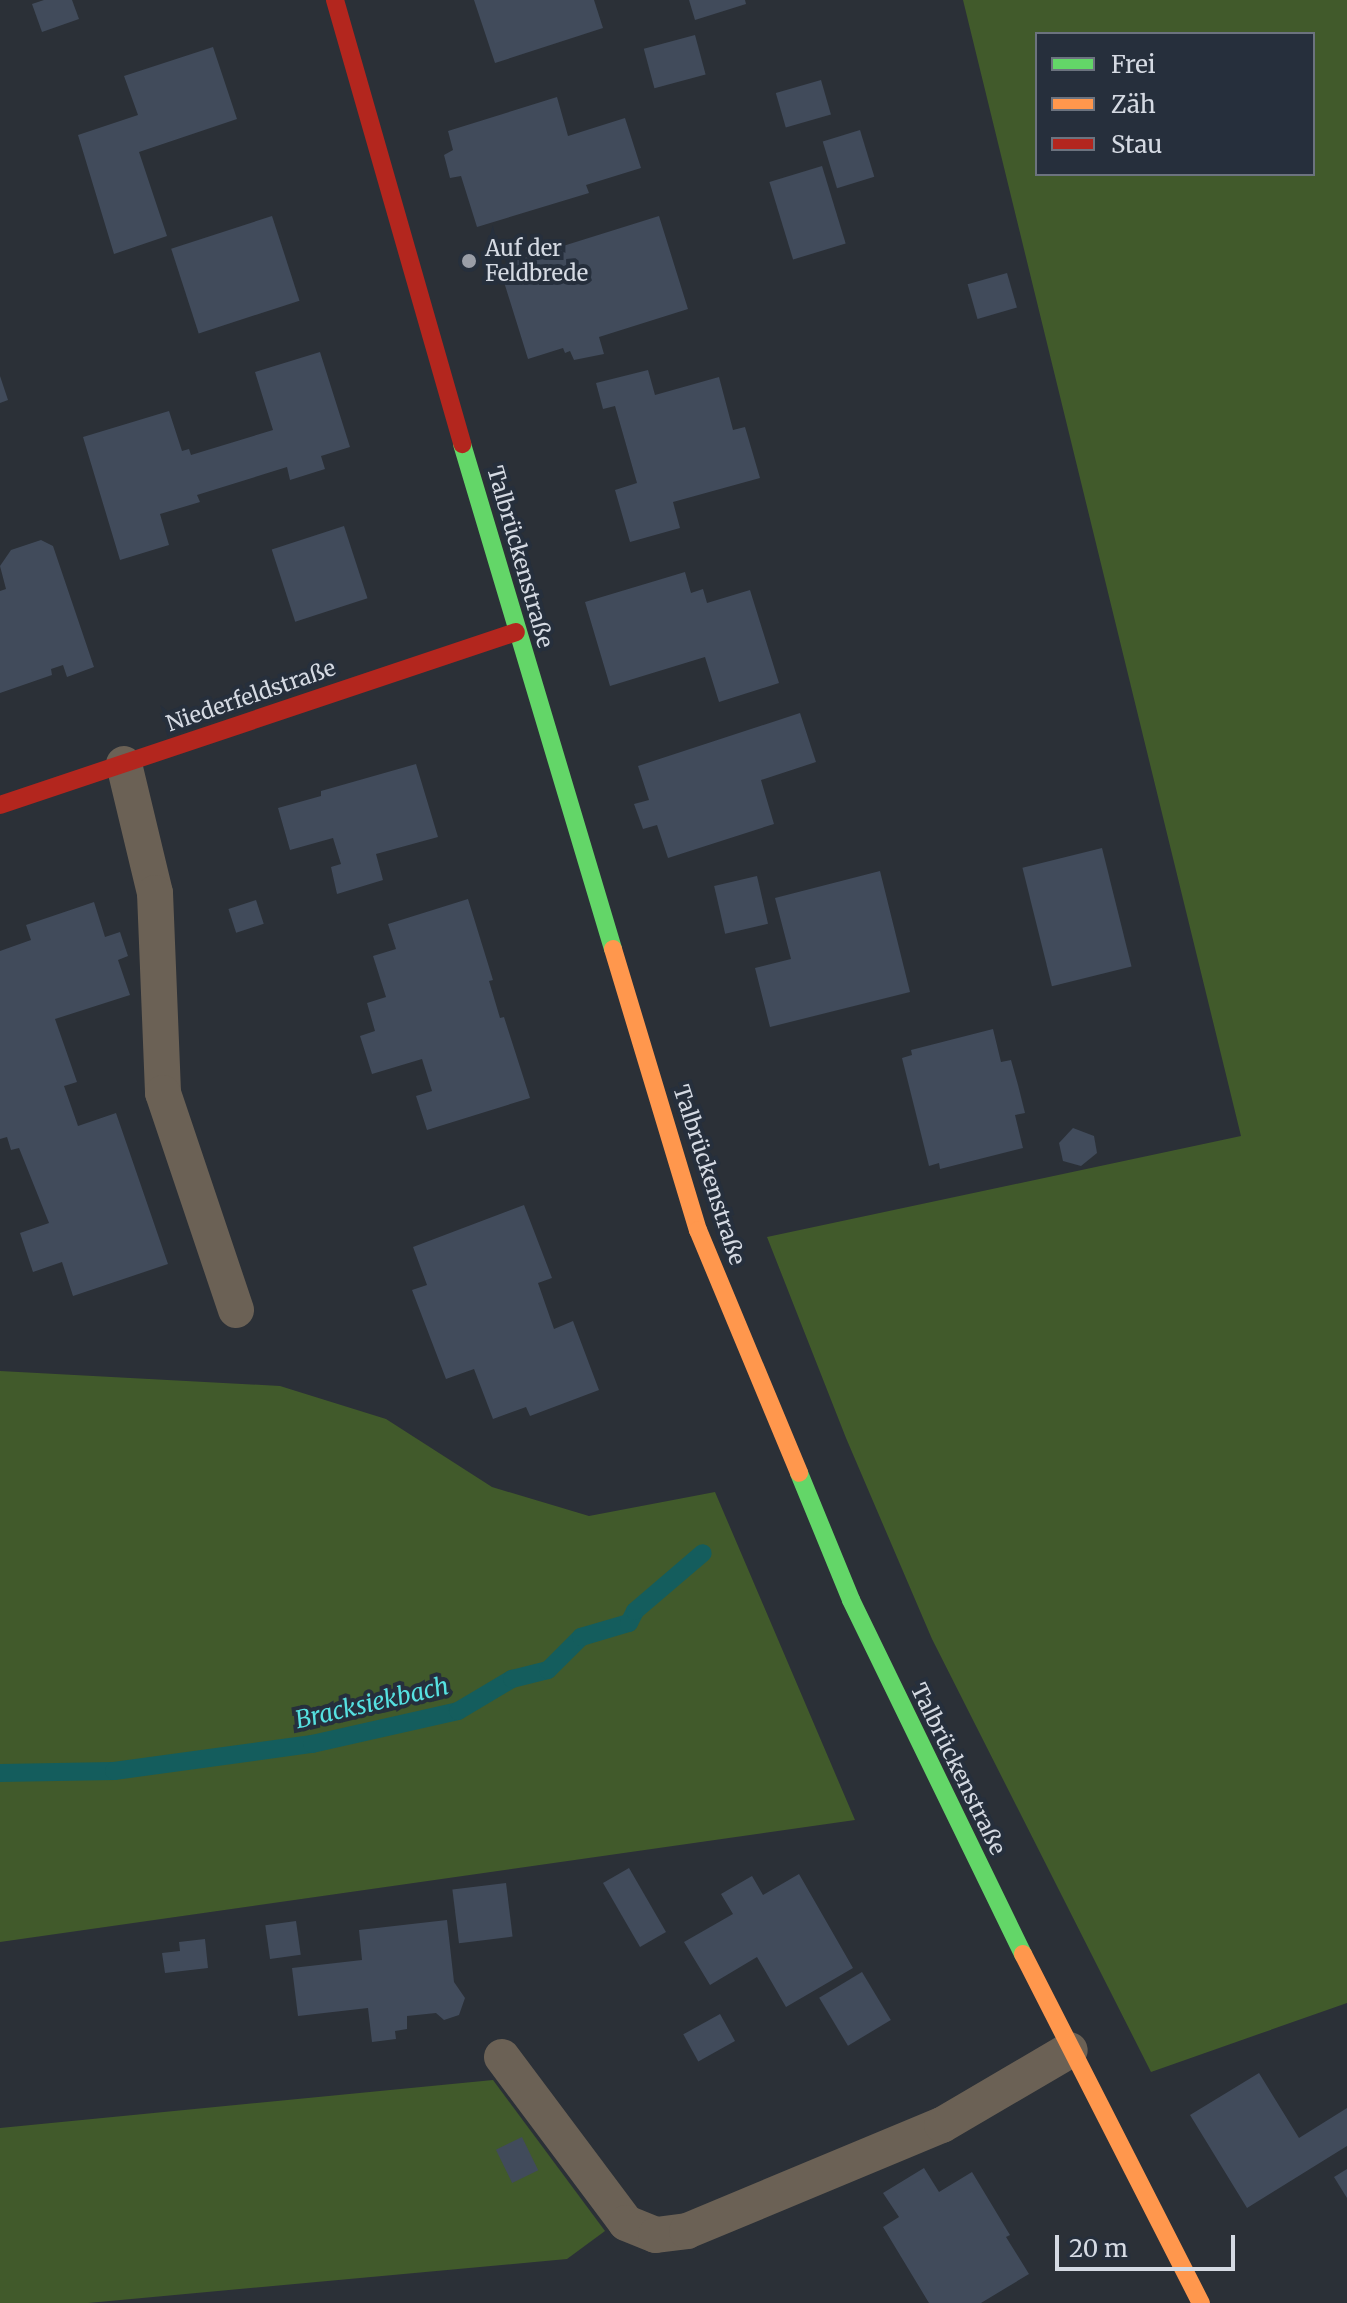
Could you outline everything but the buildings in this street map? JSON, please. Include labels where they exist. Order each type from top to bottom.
[{"type":"main road","name":"Talbrückenstraße","points":[[335,0],[516,632],[698,1230],[851,1600],[1070,2050],[1201,2303]]},
{"type":"main road","name":"Niederfeldstraße","points":[[0,805],[516,632]]},
{"type":"lane","points":[[124,764],[155,893],[163,1093],[236,1310]]},
{"type":"lane","points":[[502,2057],[626,2223],[656,2235],[687,2231],[942,2125],[1070,2050]]},
{"type":"green space","points":[[963,0],[1347,0],[1347,2003],[1151,2072],[932,1639],[846,1438],[767,1237],[1241,1136]]},
{"type":"green space","points":[[0,1371],[280,1386],[386,1419],[492,1487],[589,1516],[715,1492],[855,1820],[0,1942]]},
{"type":"green space","points":[[493,2080],[605,2231],[567,2259],[88,2303],[0,2303],[0,2128]]},
{"type":"waterway","name":"Bracksiekbach","points":[[0,1773],[114,1771],[312,1744],[458,1711],[512,1679],[548,1670],[581,1637],[629,1623],[635,1611],[703,1553]]},
{"type":"traffic: fast","points":[[462,444],[613,949]]},
{"type":"traffic: fast","points":[[799,1473],[851,1600],[1023,1954]]},
{"type":"traffic: slow","points":[[613,949],[698,1230],[799,1473]]},
{"type":"traffic: slow","points":[[1023,1954],[1201,2303]]},
{"type":"traffic: jam","points":[[335,0],[462,444]]},
{"type":"traffic: jam","points":[[0,805],[516,632]]},
{"type":"place","name":"Auf der Feldbrede","points":[[469,261]]}]
